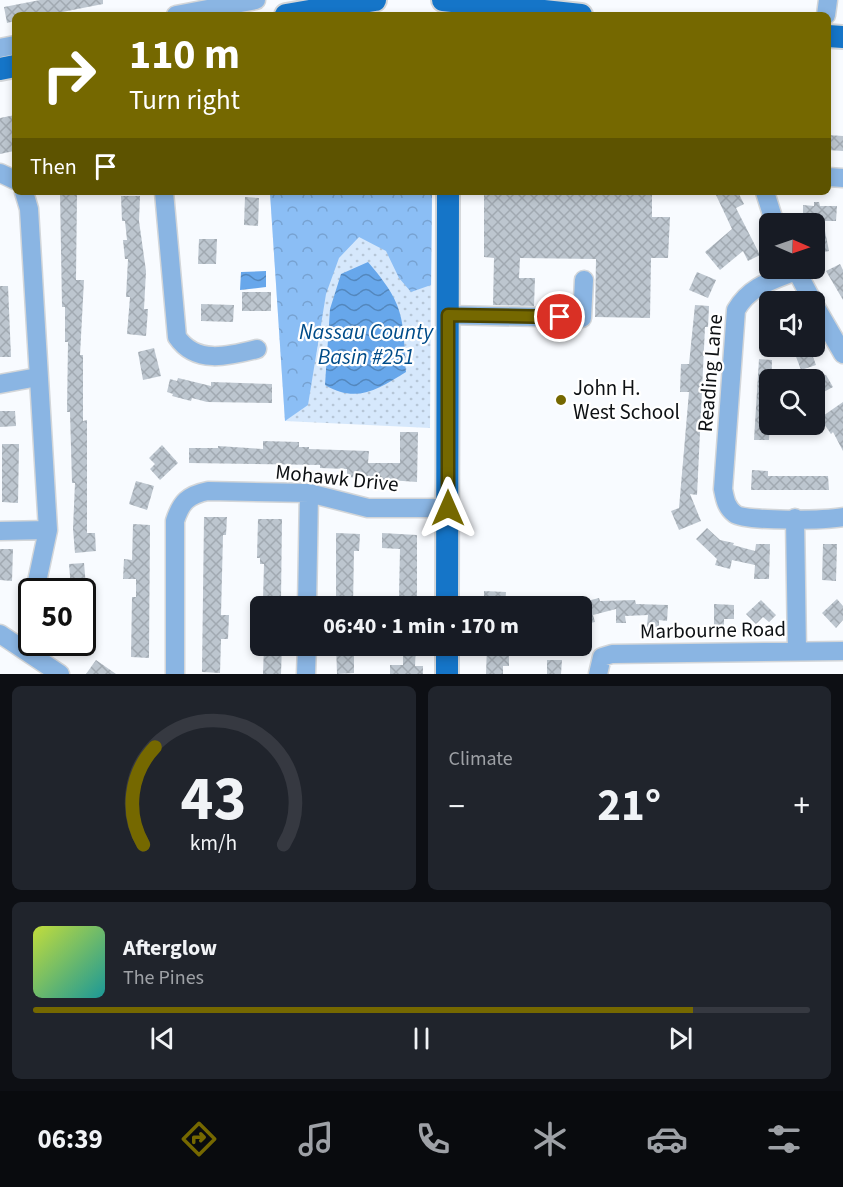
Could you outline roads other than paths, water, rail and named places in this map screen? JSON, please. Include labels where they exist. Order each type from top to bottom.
[{"type":"main road","points":[[289,10],[375,0]]},
{"type":"main road","points":[[443,0],[555,12]]},
{"type":"main road","points":[[447,596],[448,195]]},
{"type":"main road","points":[[447,656],[447,674]]},
{"type":"street","points":[[192,12],[256,0]]},
{"type":"street","points":[[25,195],[29,209],[48,530],[38,578]]},
{"type":"street","points":[[164,195],[173,320],[177,337],[183,346],[199,355],[232,355],[257,349]]},
{"type":"street","points":[[766,195],[772,213]]},
{"type":"street","name":"Reading Lane","points":[[774,279],[755,287],[745,296],[736,310],[723,489],[726,505],[740,516],[758,519],[795,518]]},
{"type":"street","points":[[448,315],[582,318],[584,280]]},
{"type":"street","points":[[825,322],[843,354]]},
{"type":"street","points":[[0,384],[38,377]]},
{"type":"street","name":"Mohawk Drive","points":[[175,674],[175,521],[183,502],[192,494],[208,491],[309,493],[368,508],[448,508]]},
{"type":"street","points":[[307,596],[309,493]]},
{"type":"street","points":[[797,652],[795,518],[843,517]]},
{"type":"street","points":[[0,531],[48,530]]},
{"type":"street","points":[[0,634],[18,642]]},
{"type":"street","name":"Marbourne Road","points":[[598,674],[602,657],[612,654],[843,651]]},
{"type":"street","points":[[44,656],[60,674]]},
{"type":"street","points":[[306,674],[307,656]]},
{"type":"water","name":"Nassau County Basin #251","points":[[368,262],[389,290],[400,312],[406,372],[377,389],[367,392],[357,394],[337,391],[325,385],[330,309],[341,274]]},
{"type":"water","points":[[266,271],[266,287],[240,290],[241,272]]},
{"type":"place","name":"John H. West School","points":[[561,400]]}]
